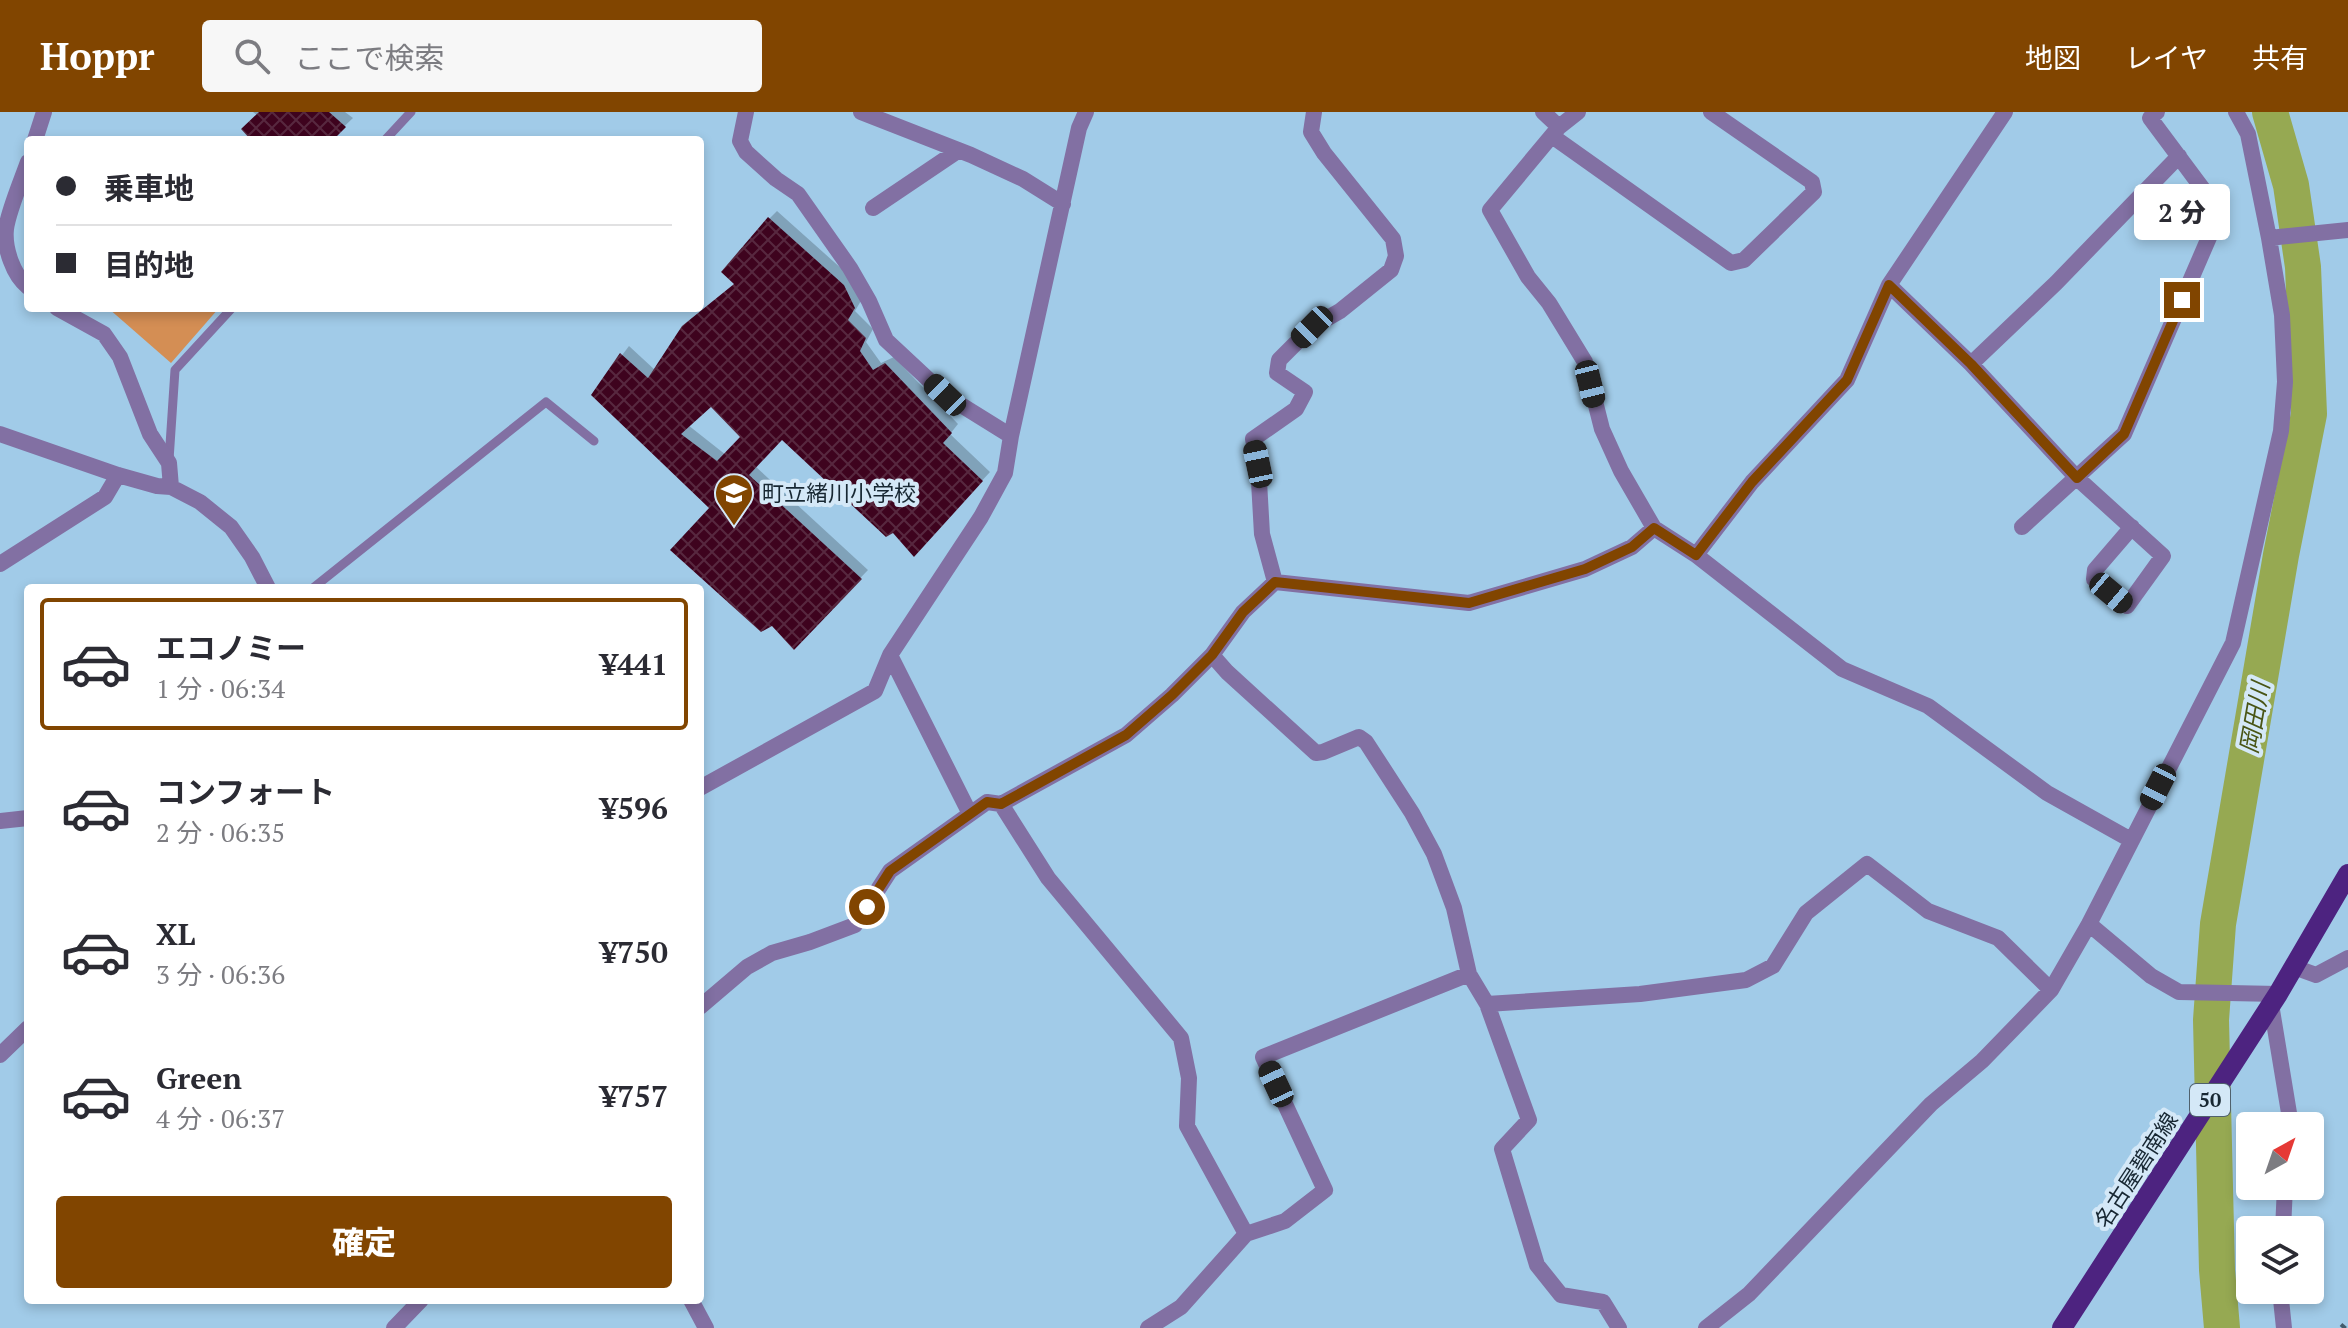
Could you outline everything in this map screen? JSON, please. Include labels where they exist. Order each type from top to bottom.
[{"type":"main road","name":"名古屋碧南線","points":[[2062,1328],[2270,1006],[2348,874]]},
{"type":"street","points":[[36,136],[44,112]]},
{"type":"street","points":[[746,112],[740,141],[746,152],[798,194],[850,268],[886,340],[945,395],[1011,436]]},
{"type":"street","points":[[861,112],[1023,179],[1063,204]]},
{"type":"street","points":[[704,786],[875,691],[890,655],[981,517],[1005,473],[1079,128],[1086,112]]},
{"type":"street","points":[[1275,582],[1262,534],[1258,464],[1253,439],[1296,409],[1305,392],[1277,373],[1279,360],[1312,327],[1340,311],[1391,270],[1396,256],[1393,239],[1324,153],[1311,132],[1314,112]]},
{"type":"street","points":[[1543,112],[1555,131],[1731,263],[1744,260],[1814,192],[1812,182],[1711,112]]},
{"type":"street","points":[[1578,112],[1555,131],[1490,210],[1528,277],[1549,303],[1585,362],[1602,429],[1621,471],[1654,528],[1696,555],[1842,669],[1928,706],[2047,793],[2131,840]]},
{"type":"street","points":[[1696,555],[1752,482],[1847,380],[1889,285],[2005,112]]},
{"type":"street","points":[[2022,527],[2124,434],[2220,212],[2150,118],[2157,112]]},
{"type":"street","points":[[1706,1328],[1749,1294],[1931,1104],[1982,1061],[2051,990],[2089,924],[2233,643],[2281,431],[2285,382],[2282,315],[2269,238],[2248,134],[2236,112]]},
{"type":"street","points":[[873,208],[959,150]]},
{"type":"street","points":[[1971,364],[2056,283],[2179,156]]},
{"type":"street","points":[[24,174],[6,229],[9,258],[24,284]]},
{"type":"street","points":[[2269,238],[2348,230]]},
{"type":"street","points":[[1889,285],[1971,364],[2077,478],[2132,527],[2163,556],[2127,606],[2094,579],[2095,570],[2132,527]]},
{"type":"street","points":[[64,312],[104,334],[120,357],[150,434],[169,463],[171,487]]},
{"type":"street","points":[[0,434],[118,475],[171,487],[200,502],[231,527],[266,584]]},
{"type":"street","points":[[0,564],[105,497],[118,475]]},
{"type":"street","points":[[704,1004],[747,967],[772,953],[855,925],[890,871],[987,802],[1001,804],[1126,735],[1212,655],[1243,612],[1275,582],[1469,603],[1585,569],[1632,547],[1654,528]]},
{"type":"street","points":[[890,655],[970,814]]},
{"type":"street","points":[[1212,655],[1316,753],[1359,737],[1366,742],[1412,813],[1434,854],[1454,908],[1469,974],[1487,1004],[1529,1120],[1502,1149],[1537,1265],[1561,1295],[1603,1302],[1619,1328]]},
{"type":"street","points":[[1001,804],[1048,878],[1181,1038],[1189,1078],[1187,1126],[1246,1234]]},
{"type":"street","points":[[0,821],[24,818]]},
{"type":"street","points":[[1487,1004],[1640,994],[1746,980],[1773,966],[1806,913],[1867,864],[1928,911],[1998,938],[2051,990]]},
{"type":"street","points":[[2089,924],[2151,976],[2179,992],[2270,1006],[2289,1112]]},
{"type":"street","points":[[2294,967],[2316,975],[2348,958]]},
{"type":"street","points":[[1148,1328],[1181,1307],[1246,1234],[1285,1221],[1325,1190],[1263,1057],[1469,974]]},
{"type":"street","points":[[0,1055],[24,1032]]},
{"type":"street","points":[[394,1328],[417,1304]]},
{"type":"street","points":[[693,1304],[706,1328]]},
{"type":"street","points":[[2281,1304],[2284,1328]]},
{"type":"lane","points":[[389,136],[411,112]]},
{"type":"lane","points":[[169,463],[175,370],[228,312]]},
{"type":"lane","points":[[318,584],[546,402],[594,441]]},
{"type":"shaded area","points":[[113,312],[216,312],[171,363]]},
{"type":"building","points":[[259,112],[329,112],[346,127],[337,136],[247,136],[241,129]]},
{"type":"building","points":[[768,217],[844,285],[855,308],[848,320],[866,338],[860,351],[873,370],[885,363],[952,433],[943,443],[983,481],[914,557],[893,533],[886,537],[782,440],[749,475],[862,579],[794,650],[772,626],[761,632],[670,550],[709,508],[591,395],[620,353],[648,378],[682,326],[699,312],[704,312],[704,308],[734,284],[721,272]],"holes":[[[711,407],[740,437],[717,461],[681,434]]]},
{"type":"waterway","name":"岡田川","points":[[2222,1328],[2217,1270],[2211,1020],[2218,924],[2281,555],[2309,414],[2303,267],[2291,185],[2270,112]]},
{"type":"railway","points":[[2342,1328],[2348,1321]]},
{"type":"place","name":"町立緒川小学校","points":[[734,527]]},
{"type":"route","points":[[867,907],[890,871],[987,802],[1001,804],[1126,735],[1212,655],[1243,612],[1275,582],[1469,603],[1585,569],[1632,547],[1654,528],[1696,555],[1752,482],[1847,380],[1889,285],[1971,364],[2077,478],[2124,434],[2182,300]]}]
